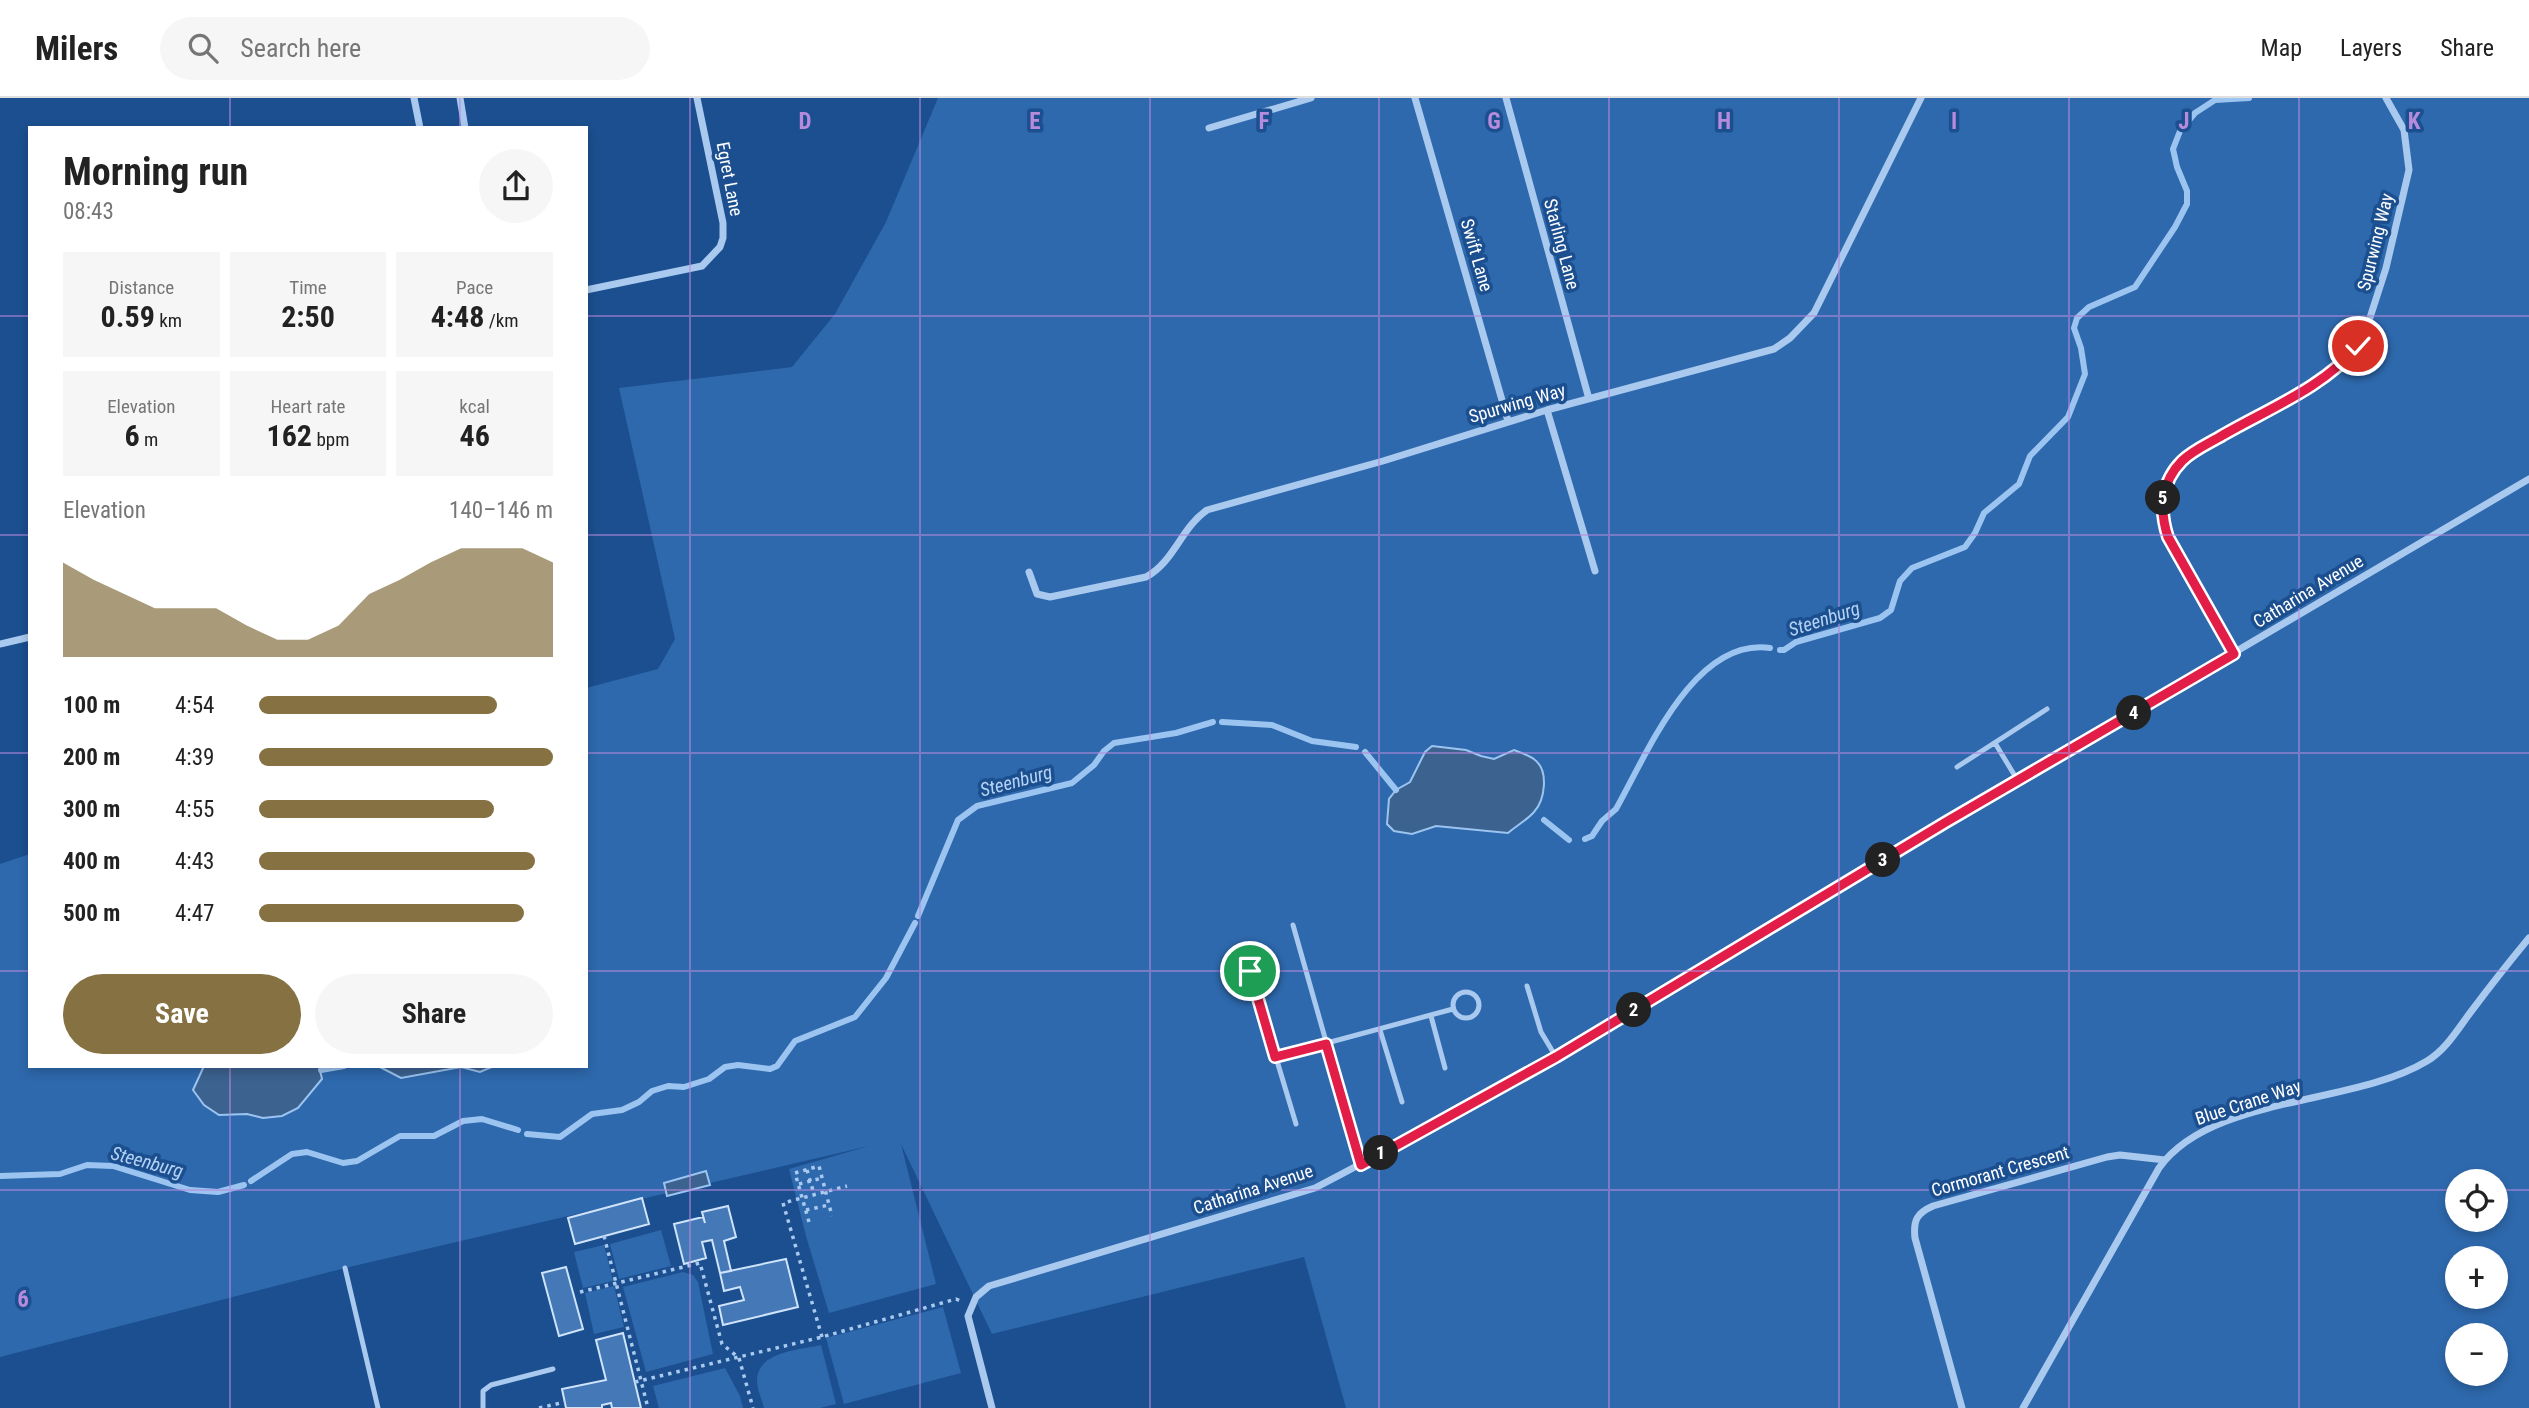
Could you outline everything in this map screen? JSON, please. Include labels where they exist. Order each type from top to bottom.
[{"type":"street","points":[[414,98],[420,126]]},
{"type":"street","points":[[460,98],[466,126]]},
{"type":"street","name":"Egret Lane","points":[[588,290],[696,268],[708,261],[720,247],[723,223],[697,98]]},
{"type":"street","points":[[1209,128],[1311,98]]},
{"type":"street","name":"Swift Lane","points":[[1415,98],[1508,421]]},
{"type":"street","name":"Starling Lane","points":[[1506,98],[1589,399]]},
{"type":"street","name":"Spurwing Way","points":[[1029,572],[1037,594],[1050,597],[1146,577],[1159,570],[1191,524],[1207,510],[1382,461],[1508,421],[1774,349],[1790,338],[1814,313],[1921,98]]},
{"type":"street","name":"Spurwing Way","points":[[2234,654],[2168,537],[2162,518],[2166,486],[2182,460],[2315,383],[2351,354],[2365,332],[2386,268],[2409,170],[2404,130],[2386,98]]},
{"type":"street","points":[[1547,410],[1595,571]]},
{"type":"street","name":"Catharina Avenue","points":[[971,1303],[989,1286],[1315,1188],[1361,1165],[1556,1057],[2529,480]]},
{"type":"street","points":[[0,644],[28,637]]},
{"type":"street","name":"Blue Crane Way","points":[[2023,1408],[2172,1151],[2202,1131],[2243,1117],[2373,1082],[2427,1061],[2449,1042],[2529,938]]},
{"type":"street","name":"Cormorant Crescent","points":[[1962,1408],[1915,1238],[1917,1217],[1922,1211],[1933,1206],[2107,1157],[2120,1155],[2165,1160]]},
{"type":"street","points":[[971,1303],[969,1326],[992,1408]]},
{"type":"lane","points":[[1957,767],[2047,709]]},
{"type":"lane","points":[[1995,743],[2018,781]]},
{"type":"lane","points":[[1293,926],[1361,1165]]},
{"type":"lane","points":[[1250,971],[1296,1124]]},
{"type":"lane","points":[[1527,986],[1541,1032],[1556,1057]]},
{"type":"lane","points":[[1467,992],[1478,999],[1480,1005],[1475,1016],[1468,1019],[1462,1018],[1453,1009],[1456,997],[1467,992]]},
{"type":"lane","points":[[1275,1057],[1453,1009]]},
{"type":"lane","points":[[1431,1016],[1445,1068]]},
{"type":"lane","points":[[1381,1030],[1402,1102]]},
{"type":"lane","points":[[345,1268],[378,1408]]},
{"type":"lane","points":[[483,1408],[483,1391],[491,1385],[553,1369]]},
{"type":"path","points":[[810,1222],[795,1173],[819,1166],[832,1216]]},
{"type":"path","points":[[807,1170],[815,1195]]},
{"type":"path","points":[[799,1184],[822,1178]]},
{"type":"path","points":[[822,1337],[783,1203],[847,1186]]},
{"type":"path","points":[[806,1210],[829,1205]]},
{"type":"path","points":[[604,1236],[648,1408]]},
{"type":"path","points":[[580,1292],[701,1263],[722,1345],[739,1358],[753,1408]]},
{"type":"path","points":[[635,1382],[822,1337],[956,1299],[971,1303]]},
{"type":"path","points":[[539,1408],[565,1402]]},
{"type":"shaded area","points":[[938,98],[2529,98],[2529,1408],[1346,1408],[1304,1257],[992,1334],[901,1144],[936,1284],[829,1313],[789,1169],[869,1146],[345,1268],[0,1357],[0,864],[28,855],[28,1068],[588,1068],[588,687],[658,669],[675,639],[619,388],[792,367],[835,314],[886,222]]},
{"type":"shaded area","points":[[1432,746],[1466,750],[1494,759],[1514,750],[1530,757],[1539,765],[1544,778],[1538,807],[1508,833],[1436,826],[1412,834],[1394,831],[1387,824],[1389,799],[1396,790],[1410,782],[1425,752]]},
{"type":"shaded area","points":[[203,1068],[319,1068],[322,1079],[298,1108],[282,1116],[263,1118],[247,1114],[219,1115],[204,1105],[193,1090]]},
{"type":"shaded area","points":[[382,1068],[456,1068],[401,1078]]},
{"type":"shaded area","points":[[465,1068],[489,1068],[480,1072]]},
{"type":"shaded area","points":[[706,1171],[710,1185],[667,1196],[664,1183]]},
{"type":"shaded area","points":[[661,1230],[671,1266],[619,1279],[610,1244]]},
{"type":"shaded area","points":[[604,1245],[613,1281],[583,1288],[574,1252]]},
{"type":"shaded area","points":[[683,1272],[693,1275],[698,1282],[713,1354],[646,1372],[623,1287]]},
{"type":"shaded area","points":[[614,1286],[624,1327],[594,1334],[585,1293]]},
{"type":"shaded area","points":[[943,1307],[961,1373],[844,1404],[826,1338]]},
{"type":"shaded area","points":[[821,1345],[836,1404],[820,1408],[764,1408],[757,1381],[764,1363],[781,1354]]},
{"type":"shaded area","points":[[725,1368],[740,1396],[743,1408],[659,1408],[653,1386]]},
{"type":"building","points":[[642,1198],[649,1224],[575,1244],[568,1218]]},
{"type":"building","points":[[728,1206],[736,1237],[724,1241],[731,1271],[720,1273],[712,1240],[702,1242],[706,1258],[684,1264],[674,1224],[703,1217],[705,1223],[702,1212]]},
{"type":"building","points":[[786,1259],[798,1307],[723,1325],[719,1306],[744,1300],[740,1287],[724,1291],[720,1273]]},
{"type":"building","points":[[566,1267],[583,1329],[559,1336],[542,1273]]},
{"type":"building","points":[[623,1333],[641,1408],[612,1408],[611,1403],[602,1405],[602,1408],[566,1408],[562,1389],[606,1380],[596,1340]]},
{"type":"waterway","name":"Steenburg","points":[[1780,650],[1796,642],[1880,618],[1891,610],[1900,581],[1912,568],[1965,547],[1984,513],[2019,484],[2030,456],[2068,417],[2085,374],[2081,348],[2074,328],[2077,318],[2089,307],[2135,287],[2187,204],[2187,191],[2173,149],[2180,131],[2195,113],[2215,100],[2249,98]]},
{"type":"waterway","name":"Steenburg","points":[[1585,839],[1592,836],[1602,821],[1616,809],[1658,731],[1696,680],[1718,661],[1743,650],[1770,648]]},
{"type":"waterway","name":"Steenburg","points":[[918,916],[958,820],[977,806],[1072,783],[1094,765],[1114,743],[1176,733],[1213,722]]},
{"type":"waterway","name":"Steenburg","points":[[1222,722],[1272,725],[1312,741],[1356,747]]},
{"type":"waterway","name":"Steenburg","points":[[1365,752],[1396,790]]},
{"type":"waterway","name":"Steenburg","points":[[1544,820],[1569,840]]},
{"type":"waterway","name":"Steenburg","points":[[527,1134],[560,1137],[592,1114],[622,1110],[639,1102],[652,1091],[668,1086],[684,1087],[709,1079],[725,1067],[738,1065],[770,1069],[777,1066],[795,1041],[855,1017],[886,978],[915,923]]},
{"type":"waterway","points":[[321,1070],[332,1068]]},
{"type":"waterway","name":"Steenburg","points":[[251,1181],[292,1154],[307,1152],[343,1163],[357,1161],[400,1136],[434,1136],[463,1121],[482,1119],[518,1130]]},
{"type":"waterway","name":"Steenburg","points":[[0,1176],[60,1174],[87,1165],[113,1166],[190,1190],[218,1192],[244,1185]]},
{"type":"route","points":[[1250,971],[1275,1057],[1326,1044],[1361,1165],[1556,1057],[1946,822],[2234,654],[2168,537],[2162,518],[2162,501],[2166,486],[2182,460],[2315,383],[2358,346]]}]
